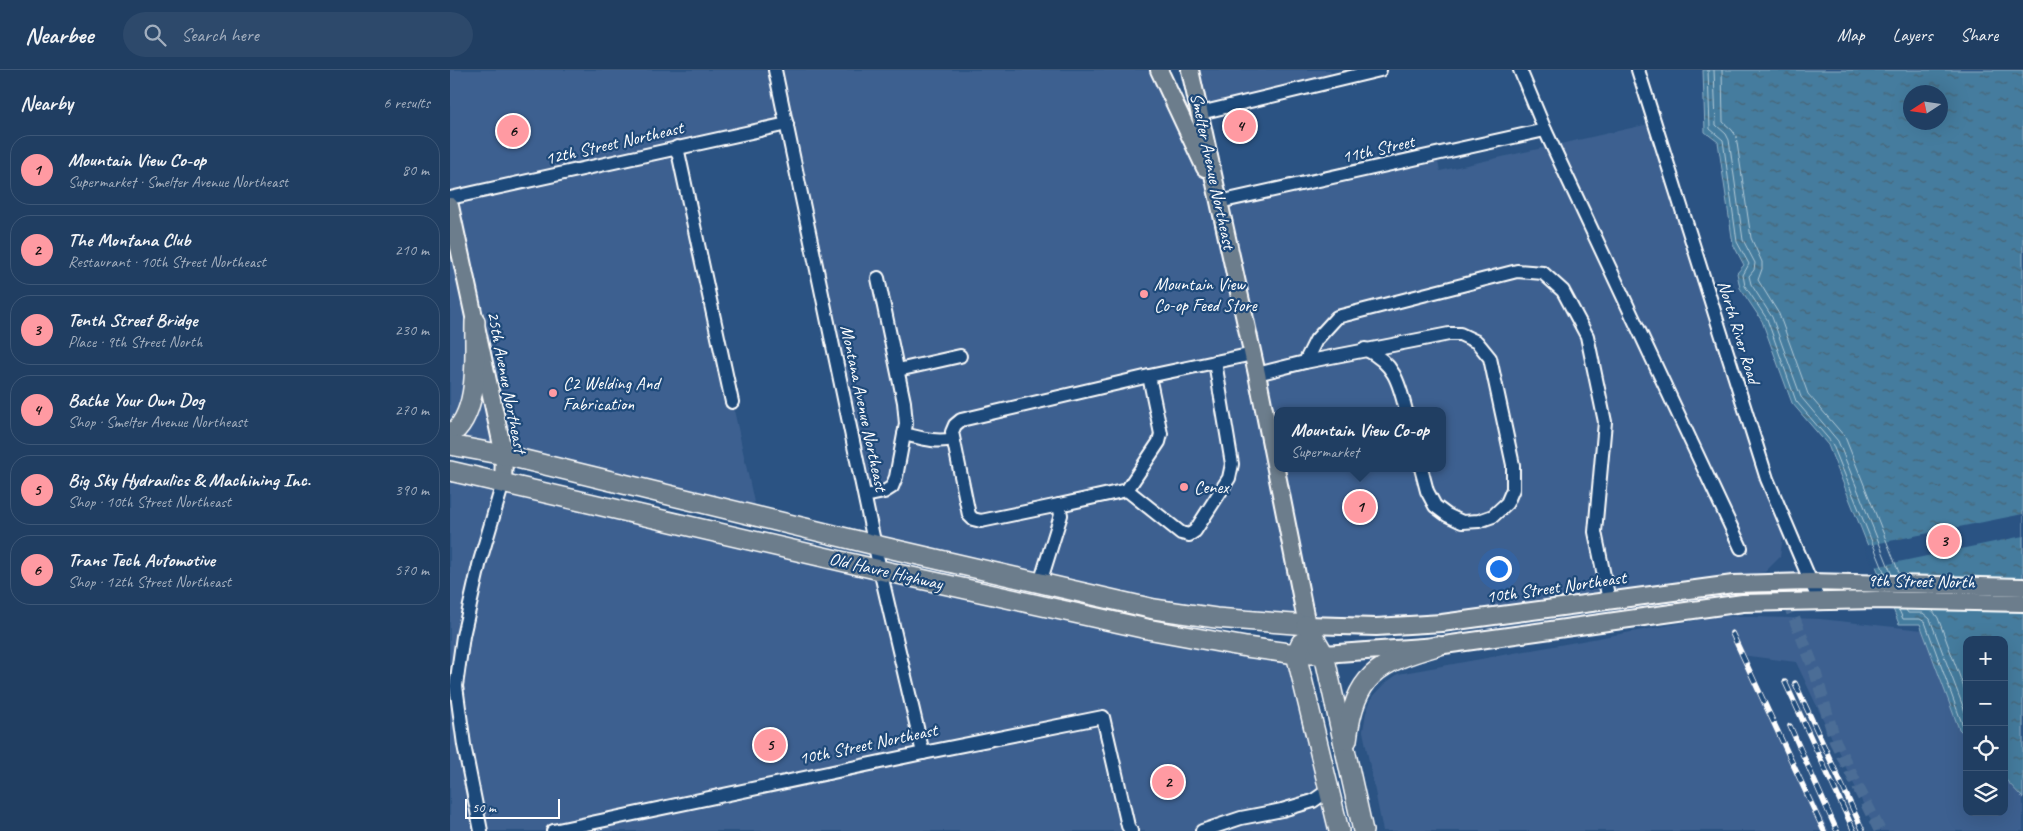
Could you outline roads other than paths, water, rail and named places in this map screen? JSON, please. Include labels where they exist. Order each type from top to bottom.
[{"type":"highway","points":[[450,435],[463,423],[470,407],[475,320]]},
{"type":"highway","name":"Old Havre Highway","points":[[450,445],[504,455],[875,545],[1154,608],[1216,618],[1307,625]]},
{"type":"highway","name":"Old Havre Highway","points":[[450,471],[1147,629],[1246,647],[1296,654],[1324,654]]},
{"type":"highway","points":[[1307,625],[1296,654],[1339,831]]},
{"type":"highway","name":"Smelter Avenue Northeast","points":[[1307,625],[1324,654],[1363,831]]},
{"type":"highway","points":[[1345,753],[1354,703],[1368,679],[1390,661],[1437,646]]},
{"type":"main road","points":[[1160,70],[1219,202]]},
{"type":"main road","name":"Smelter Avenue Northeast","points":[[1190,70],[1253,354],[1274,459]]},
{"type":"main road","name":"25th Avenue Northeast","points":[[450,206],[504,455],[503,483]]},
{"type":"main road","name":"Smelter Avenue Northeast","points":[[1277,472],[1307,625]]},
{"type":"main road","name":"9th Street North","points":[[1810,582],[2023,587]]},
{"type":"main road","name":"10th Street Northeast","points":[[1307,625],[1376,627],[1442,623],[1733,584],[1810,582]]},
{"type":"main road","name":"9th Street North","points":[[1819,601],[1876,600],[2023,603]]},
{"type":"main road","points":[[1324,654],[1437,646],[1743,603],[1819,601]]},
{"type":"street","name":"Montana Avenue Northeast","points":[[775,70],[880,570],[923,753]]},
{"type":"street","points":[[1200,113],[1380,70]]},
{"type":"street","points":[[1520,70],[1545,130],[1741,548]]},
{"type":"street","name":"North River Road","points":[[1638,70],[1767,480],[1819,601]]},
{"type":"street","name":"12th Street Northeast","points":[[450,198],[787,124]]},
{"type":"street","name":"11th Street","points":[[1219,202],[1545,130]]},
{"type":"street","points":[[677,147],[732,402]]},
{"type":"street","points":[[1305,362],[1316,340],[1338,318],[1517,271],[1543,273],[1563,290],[1587,336],[1605,422],[1595,532],[1609,600]]},
{"type":"street","points":[[865,496],[884,492],[892,487],[896,477],[906,424],[898,370],[878,278]]},
{"type":"street","points":[[1257,374],[1365,349],[1448,334],[1460,334],[1477,342],[1490,358],[1513,465],[1513,489],[1507,503],[1493,516],[1462,522],[1447,515],[1435,506],[1426,491],[1422,472]]},
{"type":"street","points":[[1365,349],[1378,355],[1390,366],[1400,387],[1405,407]]},
{"type":"street","points":[[1149,376],[1161,434],[1159,442],[1127,490],[981,522],[974,520],[969,515],[952,432],[955,425],[961,420],[1149,376],[1253,354]]},
{"type":"street","points":[[898,370],[960,356]]},
{"type":"street","points":[[1127,490],[1181,533],[1189,535],[1195,531],[1229,478],[1232,464],[1215,362]]},
{"type":"street","points":[[904,434],[930,440],[943,441],[953,439]]},
{"type":"street","name":"25th Avenue Northeast","points":[[481,831],[464,744],[454,672],[480,561],[503,483]]},
{"type":"street","points":[[1040,583],[1061,515],[1059,505]]},
{"type":"street","name":"10th Street Northeast","points":[[553,831],[1103,717],[1128,826],[1131,831]]},
{"type":"street","points":[[1202,831],[1241,818],[1282,810],[1313,800],[1330,789]]},
{"type":"water","points":[[1703,70],[2023,70],[2023,798],[2008,782],[2008,636],[1963,636],[1963,733],[1959,729],[1920,624],[1899,624],[1828,445],[1792,403],[1762,321],[1740,288],[1737,273],[1744,265],[1733,244],[1718,142],[1705,132]]},
{"type":"tunnel","points":[[1788,602],[1815,671],[1835,741],[1880,831]]},
{"type":"railway","points":[[1732,633],[1824,831]]},
{"type":"railway","points":[[1785,682],[1854,831]]},
{"type":"railway","points":[[1795,683],[1863,831]]},
{"type":"railway","points":[[1790,726],[1837,831]]},
{"type":"place","name":"Bathe Your Own Dog","points":[[1240,126]]},
{"type":"place","name":"Trans Tech Automotive","points":[[513,131]]},
{"type":"place","name":"Mountain View Co-op Feed Store","points":[[1144,294]]},
{"type":"place","name":"C2 Welding And Fabrication","points":[[553,393]]},
{"type":"place","name":"Cenex","points":[[1184,487]]},
{"type":"place","name":"Mountain View Co-op","points":[[1360,507]]},
{"type":"place","name":"Tenth Street Bridge","points":[[1944,541]]},
{"type":"place","name":"Big Sky Hydraulics & Machining Inc.","points":[[770,745]]},
{"type":"place","name":"The Montana Club","points":[[1168,782]]}]
